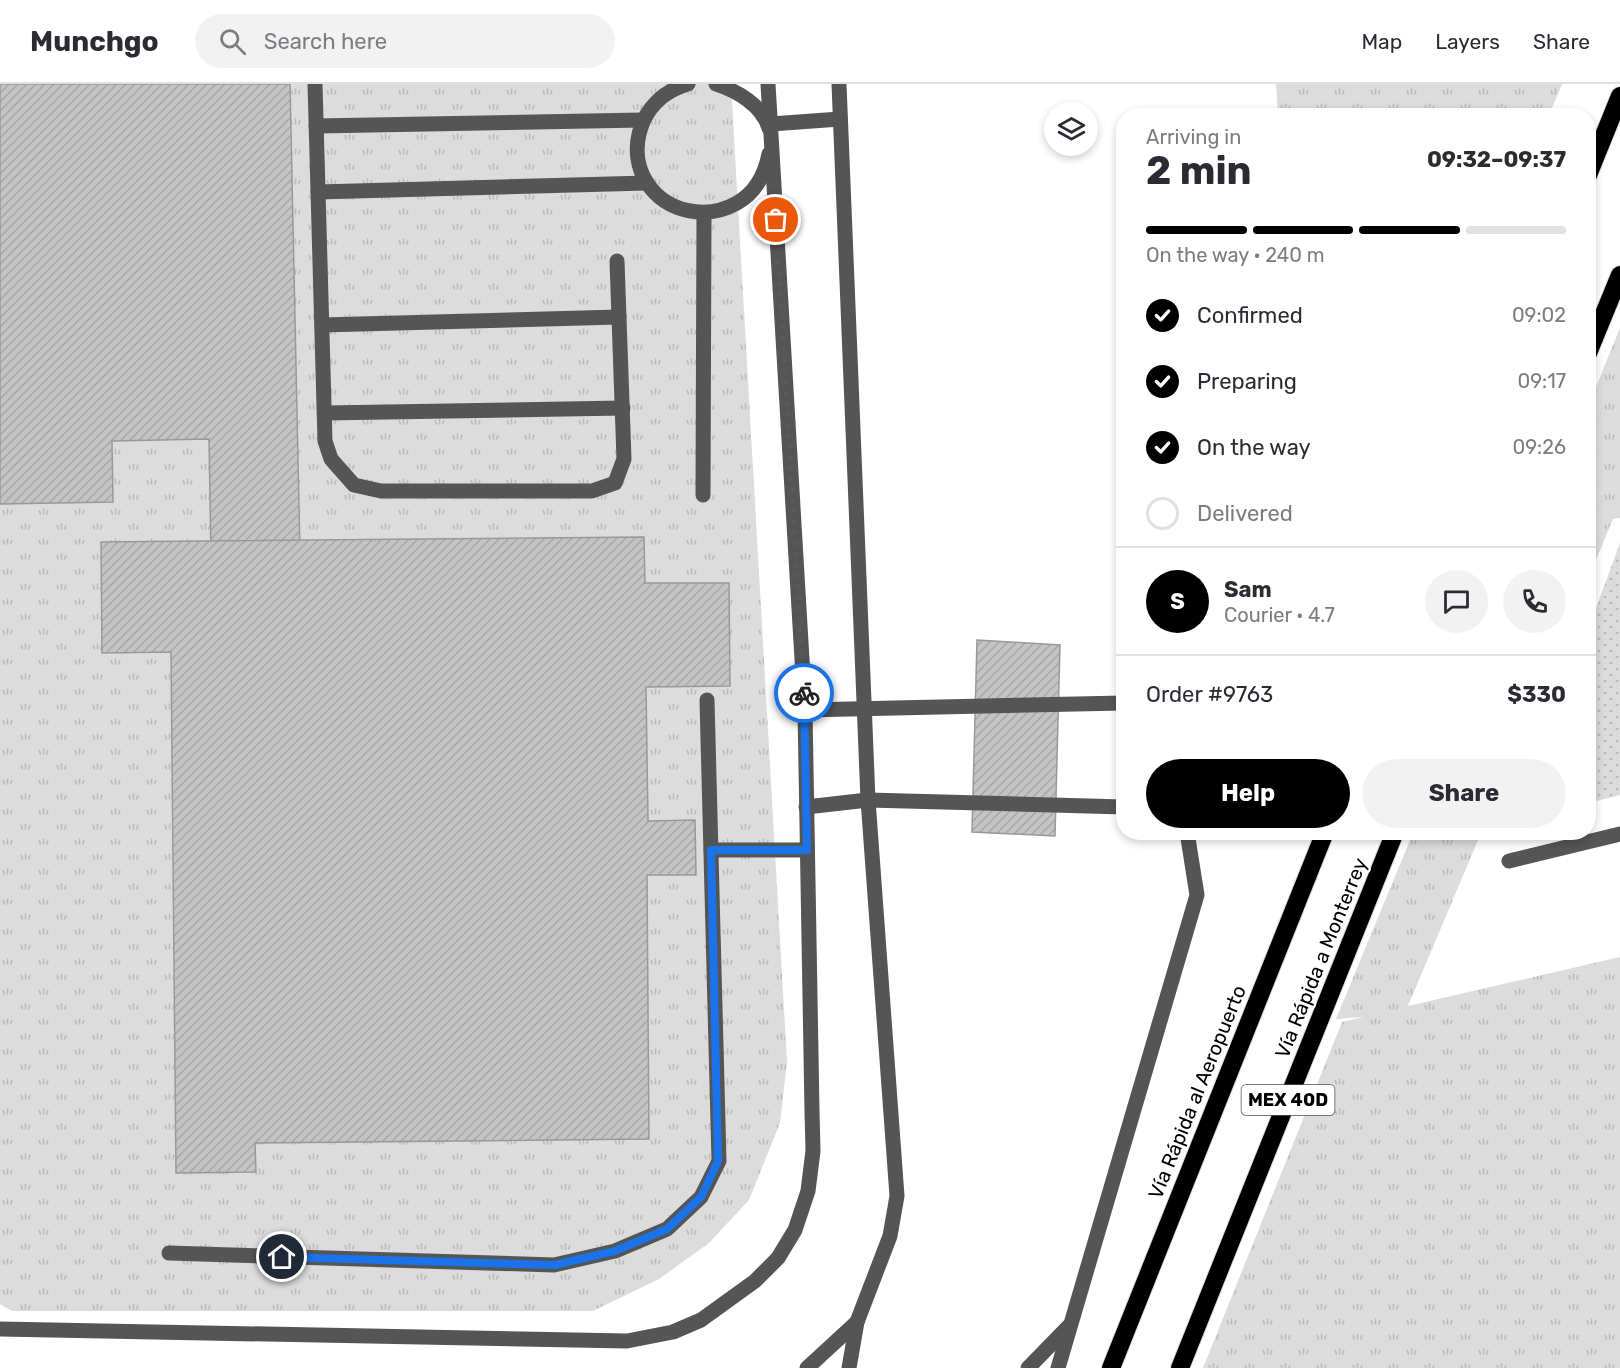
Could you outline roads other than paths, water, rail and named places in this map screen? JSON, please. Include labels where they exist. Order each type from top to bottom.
[{"type":"highway","points":[[1596,155],[1620,96]]},
{"type":"highway","points":[[1596,333],[1620,274]]},
{"type":"highway","name":"Vía Rápida al Aeropuerto","points":[[1111,1368],[1322,840]]},
{"type":"highway","name":"Vía Rápida a Monterrey","points":[[1180,1368],[1392,840]]},
{"type":"street","points":[[315,84],[326,441],[332,459],[354,485],[381,491],[592,491],[615,483],[624,459],[617,261]]},
{"type":"street","points":[[688,84],[671,90],[655,102],[643,120],[637,140],[638,162],[647,183],[662,200],[682,210],[704,213],[726,209],[745,198],[760,181],[768,160],[771,131],[766,120],[749,101],[732,89],[716,84]]},
{"type":"street","points":[[0,1329],[627,1341],[673,1332],[701,1320],[755,1281],[778,1258],[795,1230],[808,1191],[813,1151],[805,710],[768,84]]},
{"type":"street","points":[[839,84],[868,800],[897,1196],[890,1236],[857,1322],[849,1368]]},
{"type":"street","points":[[771,131],[840,119]]},
{"type":"street","points":[[316,126],[643,120]]},
{"type":"street","points":[[318,192],[647,183]]},
{"type":"street","points":[[703,495],[704,213]]},
{"type":"street","points":[[322,325],[619,317]]},
{"type":"street","points":[[325,413],[622,408]]},
{"type":"street","points":[[169,1254],[554,1265],[615,1251],[667,1229],[701,1197],[718,1161],[707,700]]},
{"type":"street","points":[[805,710],[1116,703]]},
{"type":"street","points":[[806,807],[868,800],[1116,807]]},
{"type":"street","points":[[1596,840],[1620,834]]},
{"type":"street","points":[[1058,1368],[1197,895],[1188,840]]},
{"type":"street","points":[[1509,861],[1595,840]]},
{"type":"street","points":[[711,850],[807,850]]},
{"type":"street","points":[[807,1368],[857,1322]]},
{"type":"street","points":[[1028,1368],[1071,1324]]}]
